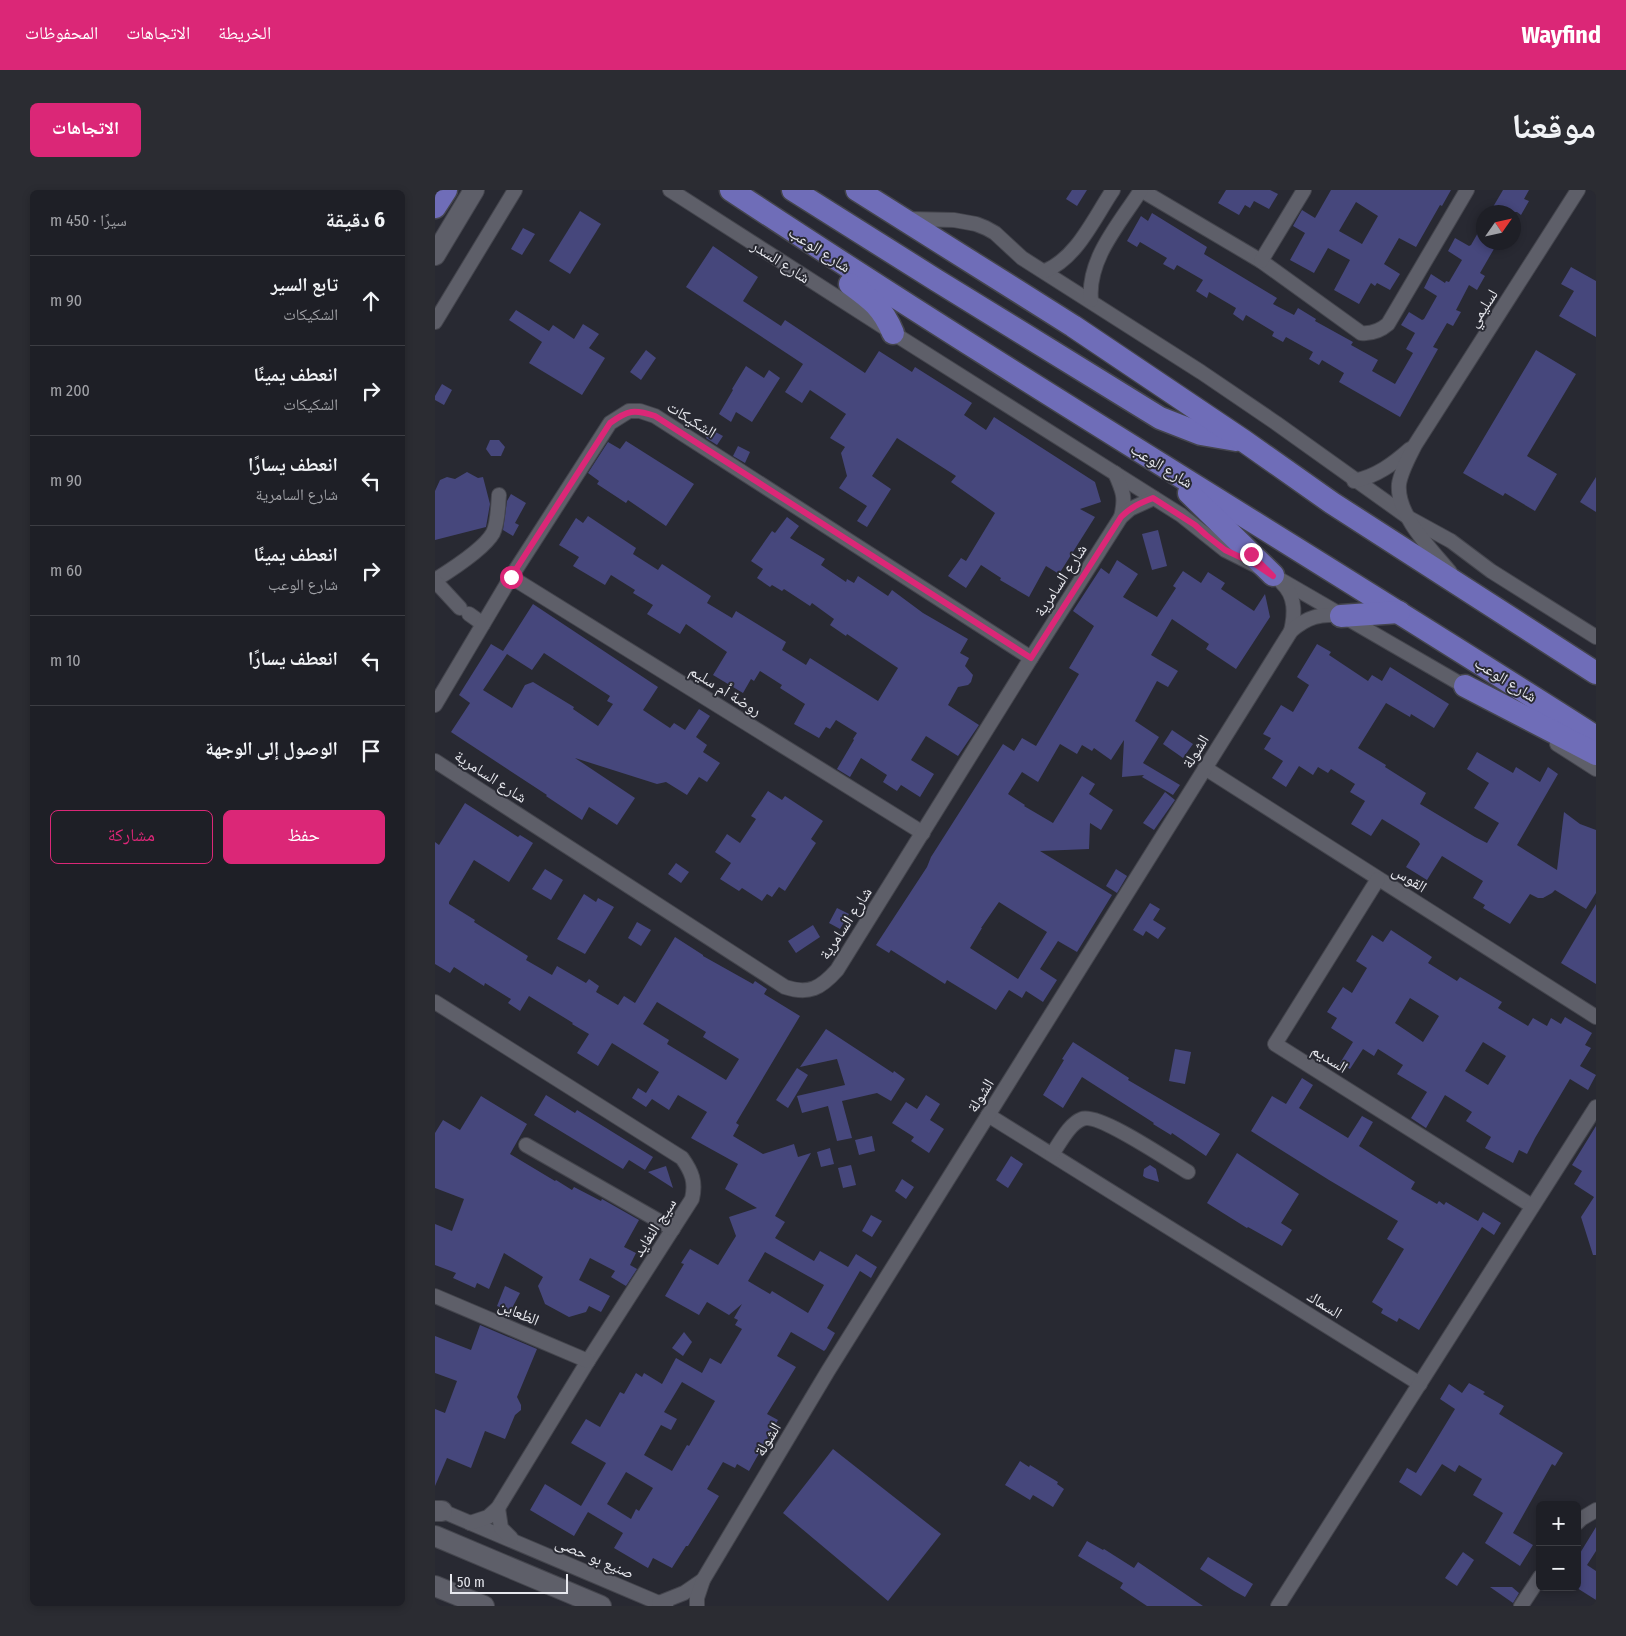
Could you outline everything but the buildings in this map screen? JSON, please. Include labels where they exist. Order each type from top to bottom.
[{"type":"main road","points":[[435,207],[446,190]]},
{"type":"main road","name":"شارع الوعب","points":[[731,190],[825,252],[1153,460],[1399,612],[1596,737]]},
{"type":"main road","points":[[793,190],[1160,418],[1201,434],[1244,441]]},
{"type":"main road","points":[[857,190],[1073,326],[1244,441],[1332,503],[1596,673]]},
{"type":"main road","points":[[825,252],[840,274],[881,309],[893,333]]},
{"type":"main road","points":[[1153,460],[1273,576]]},
{"type":"main road","points":[[1341,616],[1399,612]]},
{"type":"main road","points":[[1465,686],[1596,754]]},
{"type":"street","points":[[435,255],[474,190]]},
{"type":"street","points":[[435,322],[515,190]]},
{"type":"street","name":"شارع السدر","points":[[669,190],[893,333]]},
{"type":"street","points":[[1045,271],[1059,264],[1070,254],[1113,190]]},
{"type":"street","points":[[1091,300],[1090,284],[1097,261],[1141,190],[1261,261],[1361,333],[1369,334],[1376,332],[1388,324],[1467,190]]},
{"type":"street","points":[[1261,261],[1304,190]]},
{"type":"street","name":"لسليمي","points":[[1460,585],[1409,518],[1401,500],[1399,485],[1402,472],[1415,445],[1578,190]]},
{"type":"street","points":[[899,218],[929,221],[955,220],[975,224],[995,233],[1022,258],[1091,300],[1276,423],[1354,481],[1409,518],[1451,541],[1496,574],[1596,637]]},
{"type":"street","name":"شارع الوعب","points":[[893,333],[1195,525],[1225,550],[1255,564],[1341,616],[1465,686],[1596,770]]},
{"type":"street","name":"الشكيكات","points":[[435,705],[511,577],[610,423],[629,411],[639,411],[655,416],[1031,658]]},
{"type":"street","name":"لسليمي","points":[[1354,481],[1372,476],[1387,468],[1415,445]]},
{"type":"street","name":"شارع السامرية","points":[[1115,473],[1123,491],[1124,505],[1121,517]]},
{"type":"street","points":[[483,624],[465,611],[435,580],[460,564],[488,540],[494,532],[499,495]]},
{"type":"street","name":"شارع السامرية","points":[[435,761],[785,987],[797,991],[808,991],[829,979],[837,970],[1121,517],[1130,508],[1153,498]]},
{"type":"street","name":"الشولة","points":[[697,1606],[697,1598],[703,1580],[828,1371],[1291,631],[1295,616],[1293,600],[1285,586],[1273,576]]},
{"type":"street","name":"روضة أم سليم","points":[[511,577],[923,833]]},
{"type":"street","name":"الشولة","points":[[1291,631],[1302,622],[1314,616],[1328,614],[1341,616]]},
{"type":"street","name":"القوس","points":[[1205,768],[1596,1017]]},
{"type":"street","name":"السديم","points":[[1378,879],[1275,1044],[1532,1206]]},
{"type":"street","name":"سيج النفايد","points":[[435,1002],[682,1158],[694,1177],[695,1187],[692,1199],[498,1508],[488,1517],[470,1523]]},
{"type":"street","points":[[1278,1606],[1596,1107]]},
{"type":"street","name":"السماك","points":[[988,1115],[1419,1384]]},
{"type":"street","points":[[1052,1154],[1073,1126],[1083,1119],[1091,1118],[1109,1125],[1188,1172]]},
{"type":"street","points":[[525,1145],[673,1229]]},
{"type":"street","name":"الظعاين","points":[[435,1296],[589,1361]]},
{"type":"street","points":[[498,1508],[501,1528],[517,1543]]},
{"type":"street","points":[[437,1510],[470,1523]]},
{"type":"street","points":[[1581,1519],[1596,1510]]},
{"type":"street","name":"صنيع بو حصى","points":[[470,1523],[663,1605]]},
{"type":"street","points":[[435,1536],[601,1606]]},
{"type":"street","name":"الشولة","points":[[663,1605],[703,1580]]},
{"type":"street","points":[[1521,1606],[1536,1583]]},
{"type":"street","points":[[435,1586],[484,1606]]},
{"type":"route","points":[[511,577],[610,423],[629,411],[639,411],[655,416],[1031,658],[1121,517],[1130,508],[1138,504],[1153,498],[1195,525],[1225,550],[1255,564],[1273,576],[1251,554]]}]
